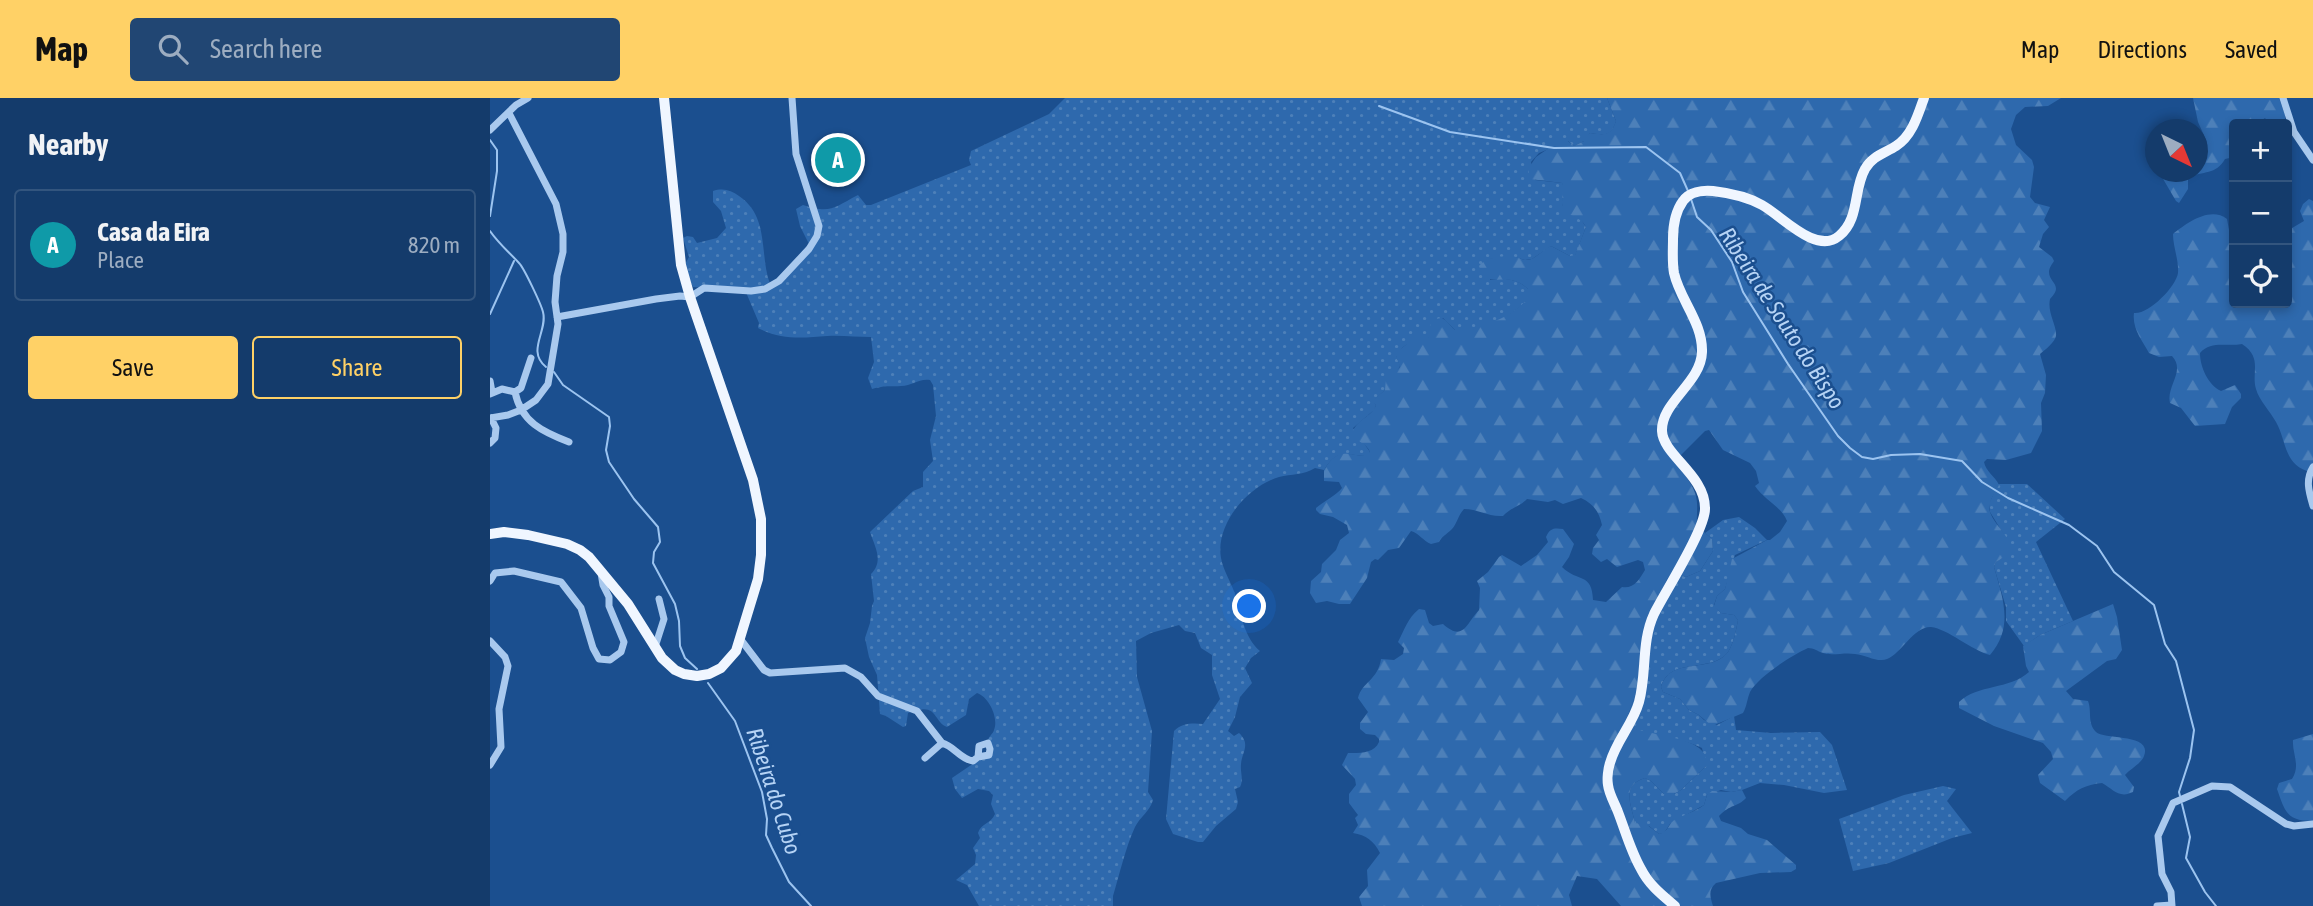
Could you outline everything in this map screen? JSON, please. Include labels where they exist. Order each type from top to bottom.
[{"type":"main road","points":[[490,534],[504,532],[567,544],[589,557],[628,604],[655,647],[675,670],[684,674],[697,676],[721,668],[730,660],[741,640],[758,579],[761,555],[760,511],[753,480],[681,265],[664,98]]},
{"type":"main road","points":[[1675,906],[1651,885],[1640,869],[1608,786],[1609,767],[1616,746],[1635,715],[1639,702],[1648,629],[1700,527],[1706,508],[1704,497],[1695,480],[1667,444],[1662,431],[1667,414],[1701,363],[1702,351],[1697,325],[1674,272],[1674,221],[1684,199],[1693,193],[1722,192],[1749,198],[1809,238],[1827,242],[1838,237],[1848,226],[1865,168],[1874,158],[1898,145],[1908,134],[1924,98]]},
{"type":"street","points":[[490,130],[516,105],[528,98]]},
{"type":"street","points":[[557,317],[656,299],[690,297],[704,288],[751,291],[765,289],[779,281],[809,249],[817,236],[819,226],[796,154],[792,98]]},
{"type":"street","points":[[2283,98],[2294,132],[2313,160]]},
{"type":"street","points":[[490,443],[495,438],[496,428],[491,418],[521,410],[536,400],[548,384],[558,324],[555,302],[557,276],[563,252],[563,234],[556,204],[509,113]]},
{"type":"street","points":[[490,381],[491,393],[502,389],[515,392],[521,388],[531,358]]},
{"type":"street","points":[[515,392],[518,406],[530,422],[541,431],[569,442]]},
{"type":"street","points":[[2313,467],[2308,478],[2313,506]]},
{"type":"street","points":[[490,565],[495,573]]},
{"type":"street","points":[[495,573],[514,571],[561,582],[582,608],[593,648],[599,659],[610,660],[621,652],[624,642],[608,606],[611,603],[610,597],[603,585],[601,571]]},
{"type":"street","points":[[490,581],[495,573]]},
{"type":"street","points":[[655,647],[664,619],[659,599]]},
{"type":"street","points":[[741,640],[757,657],[764,670],[770,673],[845,668],[861,677],[878,696],[917,711],[942,743],[966,760],[973,761],[978,757]]},
{"type":"street","points":[[490,641],[505,657],[508,666],[499,709],[501,747],[490,765]]},
{"type":"street","points":[[925,758],[942,743]]},
{"type":"street","points":[[2157,906],[2172,905],[2171,892],[2162,874],[2162,853],[2158,836],[2170,807],[2176,802],[2212,786],[2223,786],[2241,792],[2286,824],[2313,824]]},
{"type":"green space","points":[[1065,98],[1607,98],[1616,121],[1607,134],[1590,133],[1584,141],[1574,146],[1568,141],[1539,153],[1531,162],[1535,180],[1562,183],[1562,205],[1580,218],[1586,227],[1575,256],[1551,246],[1532,259],[1490,259],[1490,280],[1515,281],[1528,289],[1529,299],[1504,318],[1476,329],[1455,330],[1443,318],[1428,338],[1406,345],[1396,355],[1400,366],[1385,390],[1373,401],[1376,405],[1374,410],[1353,428],[1370,452],[1368,456],[1339,455],[1324,470],[1315,468],[1267,482],[1245,498],[1229,520],[1220,545],[1221,558],[1247,632],[1260,651],[1251,658],[1245,668],[1252,683],[1240,697],[1228,731],[1234,736],[1239,733],[1245,741],[1241,784],[1235,789],[1238,802],[1236,809],[1216,826],[1203,842],[1173,834],[1166,819],[1174,731],[1187,724],[1203,724],[1220,699],[1212,675],[1212,655],[1201,648],[1195,633],[1185,631],[1179,625],[1151,633],[1136,641],[1137,677],[1152,731],[1148,792],[1153,800],[1131,835],[1113,896],[1113,906],[979,906],[967,885],[956,880],[975,864],[976,855],[973,848],[980,838],[978,833],[995,814],[991,804],[993,795],[989,791],[978,789],[962,798],[955,789],[952,778],[977,761],[989,757],[988,740],[995,725],[992,708],[977,693],[969,699],[966,715],[947,727],[934,713],[925,709],[908,713],[906,726],[903,727],[880,714],[877,675],[865,638],[874,601],[871,574],[878,559],[870,532],[913,491],[923,487],[923,472],[933,461],[930,440],[936,416],[933,385],[930,380],[926,380],[905,386],[872,389],[868,378],[874,362],[871,337],[792,337],[775,335],[758,328],[759,323],[745,290],[693,287],[683,268],[689,257],[683,238],[693,237],[697,243],[717,238],[726,228],[721,211],[713,202],[713,191],[733,192],[749,205],[755,214],[760,225],[770,284],[780,283],[811,248],[800,226],[796,209],[803,205],[820,209],[832,208],[858,195],[866,205],[871,205],[971,165],[971,151],[1049,114]]},
{"type":"green space","points":[[1607,98],[2061,98],[2048,106],[2025,107],[2016,115],[2011,129],[2016,145],[2032,160],[2034,167],[2030,197],[2035,203],[2050,207],[2044,220],[2049,227],[2043,234],[2039,247],[2054,261],[2049,272],[2056,290],[2049,304],[2056,336],[2040,354],[2046,375],[2045,393],[2041,403],[2042,431],[2031,453],[2006,460],[1987,459],[1984,462],[1999,485],[1989,509],[2009,544],[2009,550],[1994,567],[2003,602],[2002,634],[1990,655],[1931,627],[1919,631],[1892,656],[1883,660],[1851,654],[1827,654],[1808,648],[1785,661],[1754,686],[1743,713],[1712,726],[1689,710],[1680,699],[1663,692],[1661,687],[1673,671],[1711,663],[1728,652],[1738,620],[1734,615],[1721,613],[1714,606],[1717,596],[1725,589],[1732,559],[1770,540],[1780,532],[1787,521],[1781,511],[1755,486],[1759,483],[1756,471],[1750,463],[1723,450],[1709,430],[1705,431],[1679,457],[1681,468],[1696,497],[1697,526],[1712,539],[1713,551],[1700,571],[1686,577],[1674,573],[1667,579],[1659,598],[1641,679],[1627,718],[1629,726],[1700,748],[1705,756],[1706,766],[1674,794],[1664,794],[1645,778],[1637,781],[1630,791],[1630,804],[1635,823],[1646,824],[1659,834],[1676,819],[1704,805],[1707,795],[1712,791],[1742,790],[1746,798],[1723,812],[1719,816],[1721,821],[1767,840],[1796,865],[1796,869],[1791,872],[1760,873],[1716,883],[1710,893],[1713,906],[1621,906],[1597,879],[1577,876],[1569,895],[1572,906],[1362,906],[1359,897],[1368,886],[1367,870],[1380,853],[1369,839],[1353,833],[1358,825],[1355,818],[1358,815],[1349,803],[1349,794],[1356,785],[1355,779],[1342,765],[1348,753],[1370,751],[1379,742],[1375,735],[1366,734],[1360,729],[1360,723],[1368,712],[1358,698],[1377,672],[1381,659],[1394,660],[1403,654],[1404,648],[1398,642],[1412,617],[1419,609],[1425,610],[1429,623],[1433,626],[1443,624],[1456,632],[1464,629],[1479,610],[1480,588],[1477,581],[1502,555],[1521,566],[1537,555],[1548,542],[1548,534],[1555,529],[1563,529],[1574,544],[1562,567],[1587,581],[1593,600],[1606,602],[1622,587],[1630,587],[1636,583],[1645,570],[1643,562],[1638,560],[1617,567],[1607,559],[1601,562],[1592,554],[1599,540],[1596,535],[1602,525],[1595,509],[1586,500],[1581,498],[1563,504],[1555,500],[1548,502],[1527,499],[1503,516],[1464,509],[1454,527],[1439,542],[1431,544],[1411,531],[1399,548],[1388,550],[1378,560],[1371,562],[1367,578],[1350,604],[1327,601],[1316,603],[1310,593],[1311,581],[1321,572],[1322,564],[1336,550],[1340,540],[1349,533],[1347,525],[1316,510],[1342,488],[1339,482],[1324,481],[1324,470],[1338,455],[1365,456],[1370,452],[1352,434],[1356,425],[1374,409],[1376,405],[1372,401],[1385,390],[1386,379],[1400,367],[1395,353],[1415,338],[1428,338],[1431,321],[1439,318],[1455,330],[1475,329],[1506,316],[1528,299],[1528,289],[1516,281],[1483,277],[1479,266],[1486,261],[1507,256],[1530,260],[1551,246],[1570,256],[1575,255],[1586,227],[1563,208],[1562,183],[1530,179],[1528,169],[1536,157],[1549,148],[1550,140],[1563,138],[1574,146],[1584,141],[1590,133],[1610,132],[1616,121]]},
{"type":"green space","points":[[2193,98],[2279,98],[2285,115],[2285,119],[2229,119],[2229,158],[2218,168],[2208,171],[2208,119],[2197,119]]},
{"type":"green space","points":[[2165,182],[2188,182],[2188,189],[2179,203]]},
{"type":"green space","points":[[2309,199],[2313,201],[2313,466],[2307,471],[2299,468],[2290,457],[2276,422],[2257,393],[2254,360],[2248,349],[2242,344],[2219,345],[2204,349],[2200,353],[2203,370],[2212,384],[2221,391],[2235,385],[2241,398],[2232,407],[2225,424],[2195,426],[2181,408],[2170,403],[2176,362],[2172,356],[2159,357],[2149,353],[2138,334],[2134,319],[2134,313],[2154,305],[2176,279],[2178,268],[2173,234],[2199,217],[2213,214],[2227,219],[2229,230],[2229,308],[2292,308],[2292,228],[2304,221],[2300,211]]},
{"type":"green space","points":[[1998,484],[2027,484],[2065,519],[2036,542],[2073,621],[2040,635],[2024,646],[2006,621],[2006,607],[1994,567],[2002,558],[2006,538],[1990,512],[1989,504]]},
{"type":"green space","points":[[1739,517],[1767,540],[1735,555],[1725,589],[1717,596],[1714,605],[1721,613],[1734,615],[1738,620],[1730,648],[1721,659],[1673,672],[1666,677],[1661,687],[1663,692],[1680,699],[1689,710],[1717,725],[1734,716],[1736,730],[1771,733],[1820,732],[1832,745],[1847,790],[1824,793],[1760,783],[1731,792],[1721,790],[1707,795],[1704,805],[1670,824],[1664,833],[1659,834],[1649,826],[1635,823],[1630,804],[1632,786],[1645,778],[1664,794],[1674,794],[1706,766],[1702,748],[1638,730],[1629,726],[1627,718],[1641,679],[1659,598],[1667,579],[1674,573],[1686,577],[1700,571],[1713,551],[1712,539],[1705,533],[1723,520]]},
{"type":"green space","points":[[2113,604],[2122,650],[2116,659],[2107,661],[2066,691],[2073,699],[2088,701],[2092,725],[2096,732],[2135,740],[2145,749],[2144,756],[2125,775],[2134,787],[2133,792],[2120,794],[2102,783],[2082,788],[2065,801],[2040,783],[2038,775],[2053,759],[2043,743],[1994,726],[1959,708],[1959,702],[1975,692],[2012,682],[2029,672],[2023,646],[2040,635]]},
{"type":"green space","points":[[2313,734],[2313,821],[2304,821],[2288,814],[2277,789],[2279,783],[2292,779],[2295,774],[2293,740]]},
{"type":"green space","points":[[1943,786],[1956,789],[1947,801],[1972,833],[1889,863],[1853,871],[1839,819],[1904,795]]},
{"type":"waterway","name":"Ribeira de Souto do Bispo","points":[[1379,106],[1450,132],[1554,148],[1646,147],[1680,173],[1688,191]]},
{"type":"waterway","points":[[490,140],[497,150],[497,171],[490,216]]},
{"type":"waterway","name":"Ribeira de Souto do Bispo","points":[[1691,199],[1697,217],[1711,230],[1732,262],[1743,292],[1788,364],[1838,436],[1850,448],[1862,457],[1873,459],[1920,454],[1962,461],[1982,482],[2008,498],[2069,525],[2097,546],[2114,572],[2154,605],[2165,644],[2176,661],[2194,730],[2180,796]]},
{"type":"waterway","points":[[490,231],[521,266],[539,302],[544,319],[538,354],[546,367]]},
{"type":"waterway","points":[[490,314],[514,261]]},
{"type":"waterway","points":[[554,372],[563,385],[609,417],[606,450],[609,462],[634,499],[658,527],[660,542],[654,552],[653,563],[675,604],[680,646],[685,658],[697,669]]},
{"type":"waterway","name":"Ribeira do Cubo","points":[[708,683],[735,721],[762,792],[767,819],[766,835],[772,848],[789,882],[811,906]]},
{"type":"waterway","name":"Ribeira de Souto do Bispo","points":[[2182,804],[2190,837],[2186,858],[2216,906]]},
{"type":"place","name":"Casa da Eira","points":[[838,160]]}]
